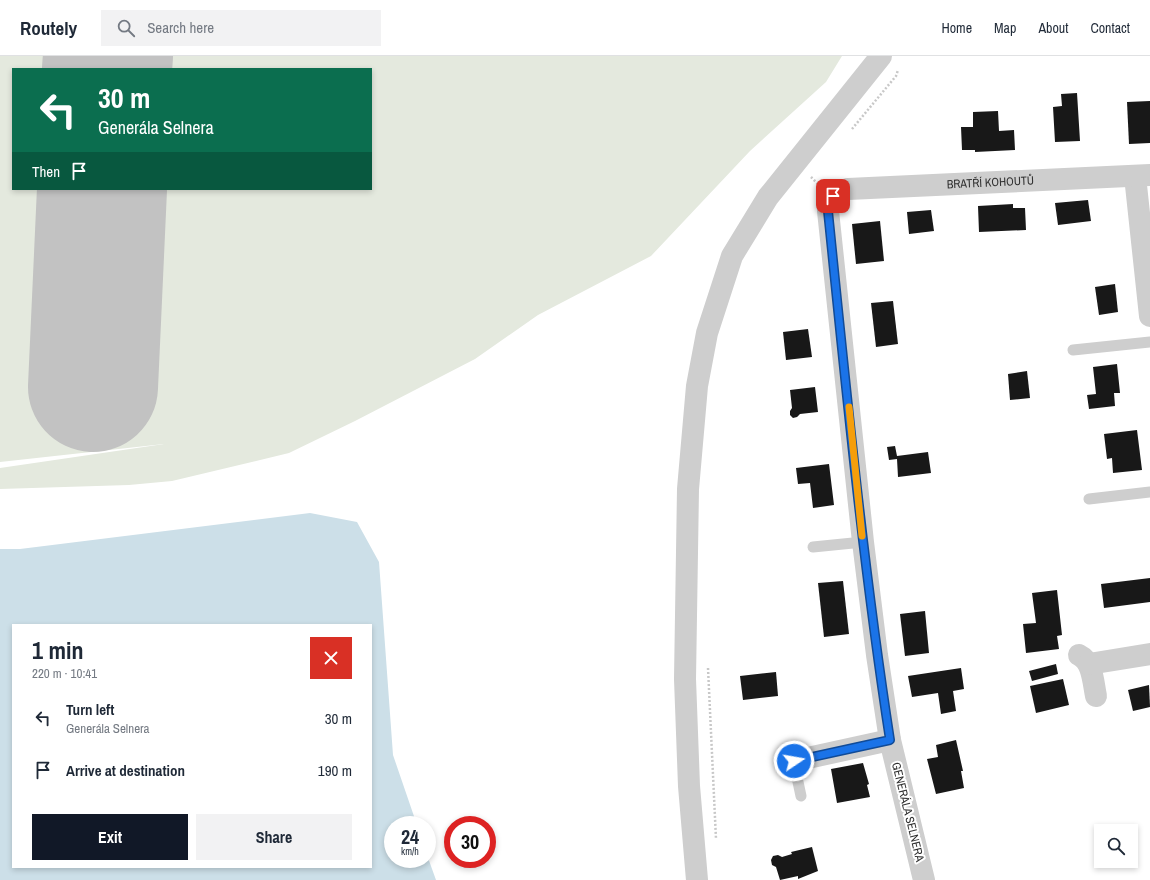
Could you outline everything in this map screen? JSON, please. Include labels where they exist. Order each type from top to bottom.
[{"type":"street","points":[[697,880],[689,786],[685,679],[688,489],[697,386],[707,333],[732,256],[768,197],[881,56]]},
{"type":"street","points":[[1142,175],[1150,316]]},
{"type":"street","name":"BRATŘÍ KOHOUTŮ","points":[[833,196],[839,191],[848,189],[1142,175]]},
{"type":"street","name":"GENERÁLA SELNERA","points":[[833,196],[828,211],[863,542],[877,655],[890,740],[924,880]]},
{"type":"street","points":[[1096,696],[1084,660],[1150,654]]},
{"type":"street","points":[[792,755],[890,740]]},
{"type":"lane","points":[[1073,350],[1150,342]]},
{"type":"lane","points":[[1089,499],[1150,492]]},
{"type":"lane","points":[[813,547],[863,542]]},
{"type":"lane","points":[[792,755],[801,796]]},
{"type":"path","points":[[851,130],[896,76]]},
{"type":"path","points":[[806,183],[816,171]]},
{"type":"path","points":[[708,666],[716,842]]},
{"type":"shaded area","points":[[0,56],[842,56],[826,82],[750,151],[651,256],[538,315],[475,359],[355,421],[289,453],[172,481],[129,485],[0,489],[0,468],[164,444],[0,462]]},
{"type":"shaded area","points":[[310,513],[357,522],[379,562],[393,755],[414,816],[384,816],[384,868],[432,868],[436,880],[0,880],[0,549],[20,549]]},
{"type":"building","points":[[1077,93],[1080,141],[1055,142],[1053,107],[1062,106],[1061,94]]},
{"type":"building","points":[[1150,101],[1150,143],[1129,144],[1127,102]]},
{"type":"building","points":[[998,111],[999,131],[1014,130],[1015,150],[975,152],[975,150],[962,150],[961,127],[973,127],[973,112]]},
{"type":"building","points":[[1088,200],[1091,221],[1058,225],[1055,203]]},
{"type":"building","points":[[1013,204],[1013,208],[1025,208],[1026,230],[979,232],[978,206]]},
{"type":"building","points":[[931,210],[934,231],[909,234],[907,212]]},
{"type":"building","points":[[880,221],[884,261],[856,264],[852,224]]},
{"type":"building","points":[[1115,284],[1118,312],[1099,315],[1095,287]]},
{"type":"building","points":[[893,301],[898,344],[876,347],[871,303]]},
{"type":"building","points":[[808,329],[812,357],[786,360],[783,332]]},
{"type":"building","points":[[1117,364],[1120,393],[1114,393],[1115,406],[1089,409],[1087,395],[1096,394],[1093,367]]},
{"type":"building","points":[[1027,371],[1030,398],[1010,400],[1008,374]]},
{"type":"building","points":[[815,387],[818,412],[800,414],[793,418],[790,415],[792,408],[790,390]]},
{"type":"building","points":[[1137,430],[1142,470],[1113,473],[1112,458],[1107,459],[1104,434]]},
{"type":"building","points":[[895,446],[897,456],[928,452],[931,473],[898,477],[897,459],[889,460],[887,447]]},
{"type":"building","points":[[829,464],[834,505],[813,508],[810,483],[798,484],[796,468]]},
{"type":"building","points":[[1150,578],[1150,602],[1104,608],[1101,584]]},
{"type":"building","points":[[843,581],[849,634],[824,637],[818,583]]},
{"type":"building","points":[[1057,590],[1062,635],[1057,636],[1059,649],[1026,653],[1023,624],[1036,623],[1032,593]]},
{"type":"building","points":[[925,611],[929,653],[905,656],[900,614]]},
{"type":"building","points":[[1056,664],[1058,674],[1032,681],[1029,671]]},
{"type":"building","points":[[961,668],[964,689],[953,691],[956,711],[941,714],[938,693],[912,697],[908,676]]},
{"type":"building","points":[[776,672],[778,696],[743,700],[740,676]]},
{"type":"building","points":[[1063,679],[1069,705],[1036,713],[1030,686]]},
{"type":"building","points":[[1149,685],[1150,707],[1133,711],[1128,690]]},
{"type":"building","points":[[956,740],[963,771],[961,771],[964,788],[936,794],[927,759],[938,757],[936,745]]},
{"type":"building","points":[[863,763],[869,784],[867,785],[870,797],[837,803],[831,769]]},
{"type":"building","points":[[812,847],[818,871],[798,879],[798,876],[780,880],[776,867],[772,865],[771,860],[773,856],[778,855],[782,857],[792,854],[791,852]]},
{"type":"runway","points":[[107,68],[108,56]]},
{"type":"runway","points":[[93,387],[102,190]]},
{"type":"slow traffic","points":[[849,407],[862,536]]},
{"type":"route","points":[[794,761],[890,740],[877,655],[863,542],[828,211],[833,196]]}]
